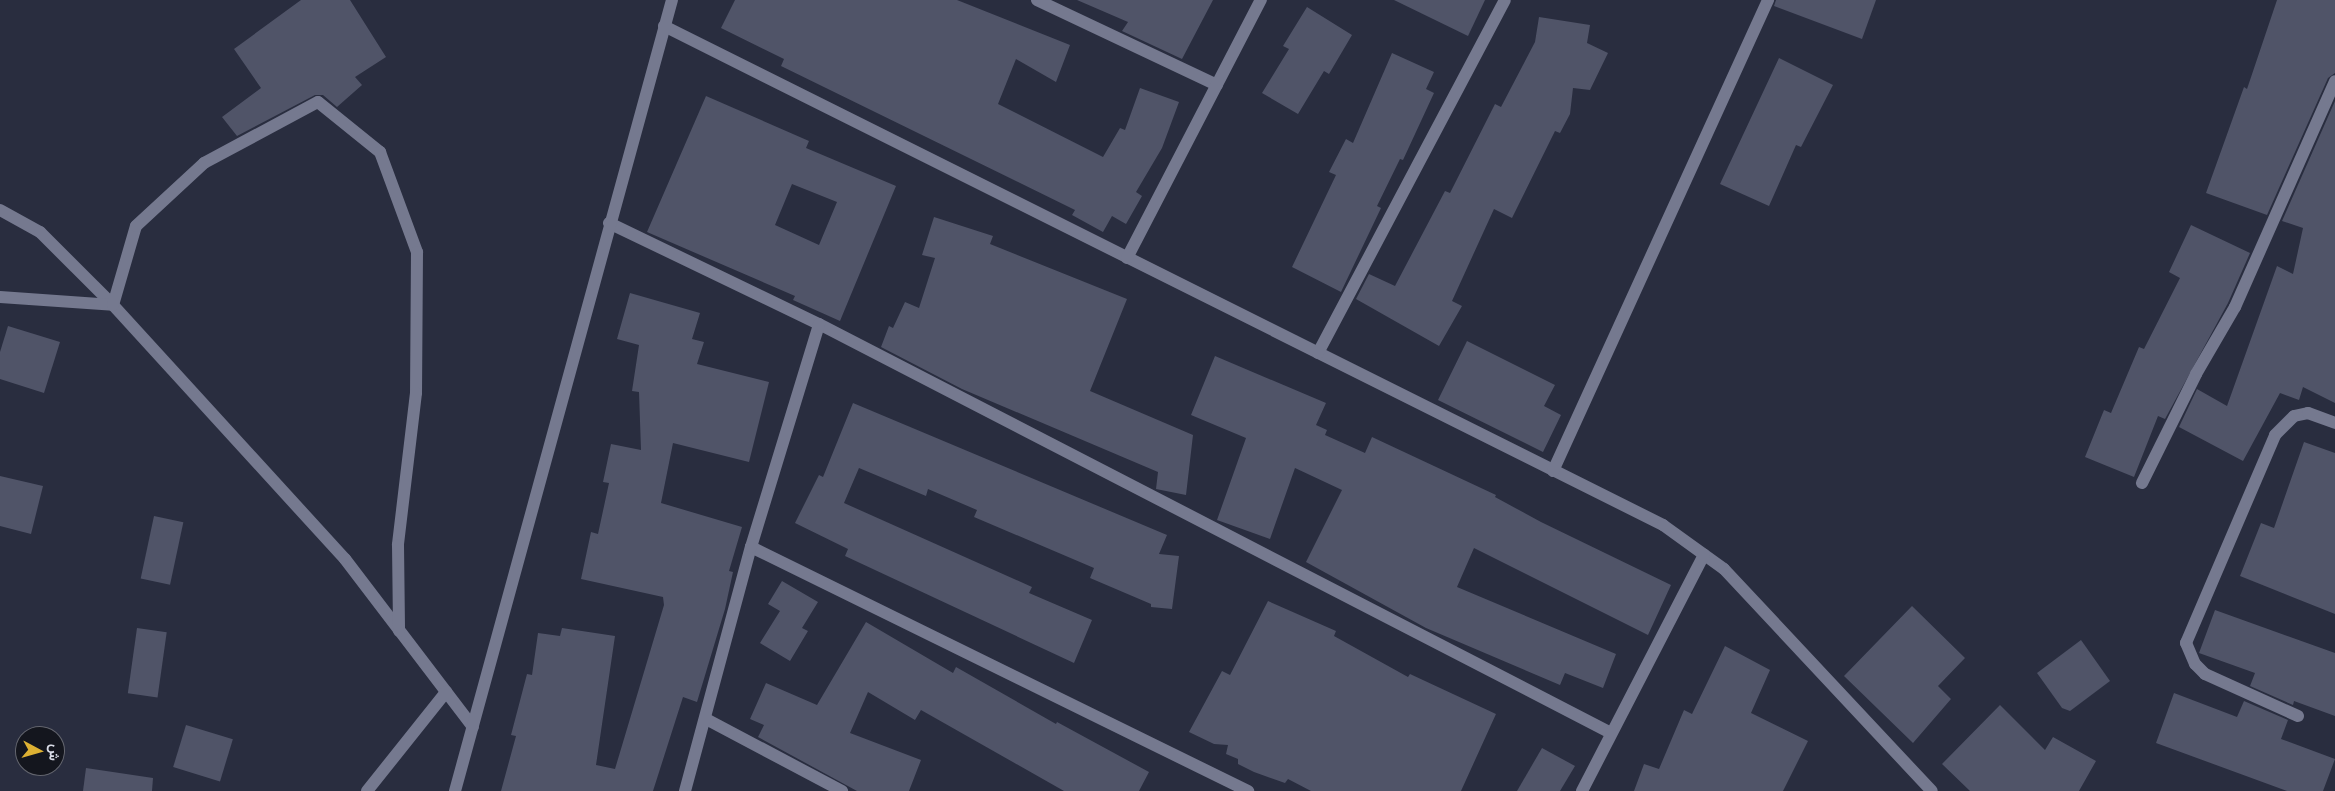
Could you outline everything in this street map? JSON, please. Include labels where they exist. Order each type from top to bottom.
[{"type":"street","points":[[455,791],[609,223],[672,0]]},
{"type":"street","points":[[1037,0],[1217,85]]},
{"type":"street","points":[[1127,258],[1261,0]]},
{"type":"street","points":[[1318,353],[1505,0]]},
{"type":"street","points":[[1553,471],[1768,0]]},
{"type":"street","points":[[664,26],[1663,526],[1724,569],[1932,791]]},
{"type":"street","points":[[2142,483],[2196,374],[2235,307],[2335,81]]},
{"type":"street","points":[[113,305],[136,226],[204,163],[318,102],[380,152],[417,252],[416,393],[398,545],[399,631]]},
{"type":"street","points":[[0,210],[40,232],[113,305],[345,559],[472,727]]},
{"type":"street","points":[[609,223],[819,324],[1611,733]]},
{"type":"street","points":[[0,296],[113,305]]},
{"type":"street","points":[[685,791],[751,547],[819,324]]},
{"type":"street","points":[[2298,716],[2205,674],[2195,664],[2186,643],[2274,435],[2294,416],[2308,413],[2335,423]]},
{"type":"street","points":[[751,547],[1248,791]]},
{"type":"street","points":[[1582,791],[1704,555]]},
{"type":"street","points":[[367,791],[446,692]]},
{"type":"street","points":[[706,719],[842,791]]},
{"type":"building","points":[[301,0],[350,0],[386,57],[355,77],[362,85],[337,107],[323,95],[315,95],[237,136],[222,117],[261,88],[234,49]]},
{"type":"building","points":[[735,0],[957,0],[1070,45],[1056,82],[1016,59],[998,104],[1103,157],[1120,128],[1125,130],[1140,88],[1179,102],[1162,148],[1136,192],[1142,196],[1126,224],[1112,216],[1103,232],[1072,215],[1075,210],[781,66],[784,59],[721,28]]},
{"type":"building","points":[[1077,0],[1213,0],[1182,59],[1122,31],[1128,22]]},
{"type":"building","points":[[1394,0],[1485,0],[1468,36]]},
{"type":"building","points":[[1776,0],[1876,0],[1862,39],[1774,6]]},
{"type":"building","points":[[2277,0],[2335,0],[2335,73],[2328,78],[2267,215],[2206,193],[2244,87],[2247,89]]},
{"type":"building","points":[[1307,7],[1352,35],[1329,74],[1324,71],[1298,114],[1262,93],[1289,49],[1283,46]]},
{"type":"building","points":[[1539,17],[1590,25],[1587,43],[1608,53],[1590,90],[1573,88],[1570,114],[1560,133],[1555,131],[1512,218],[1494,209],[1452,301],[1462,306],[1439,346],[1356,299],[1369,274],[1395,286],[1445,191],[1450,193],[1495,104],[1501,107],[1535,42]]},
{"type":"building","points":[[1392,53],[1434,72],[1426,89],[1434,93],[1403,160],[1400,159],[1377,206],[1381,208],[1341,292],[1292,267],[1336,175],[1329,172],[1346,139],[1353,143]]},
{"type":"building","points":[[1779,58],[1833,85],[1801,147],[1796,145],[1769,206],[1720,184]]},
{"type":"building","points":[[706,96],[809,141],[806,148],[896,186],[840,321],[793,300],[795,296],[647,232]],"holes":[[[792,184],[837,202],[819,245],[775,225]]]},
{"type":"building","points":[[2335,101],[2335,403],[2303,387],[2299,400],[2280,393],[2243,461],[2179,427],[2197,389],[2227,406],[2277,266],[2293,274],[2303,228],[2282,221]]},
{"type":"building","points":[[934,217],[993,236],[990,244],[1127,299],[1090,391],[1193,435],[1186,495],[1156,489],[1158,472],[962,389],[881,347],[889,326],[893,328],[905,302],[919,308],[935,258],[922,255]]},
{"type":"building","points":[[2191,225],[2250,253],[2228,303],[2165,419],[2158,416],[2134,477],[2085,457],[2104,410],[2111,413],[2139,347],[2144,349],[2180,278],[2169,272]]},
{"type":"building","points":[[630,293],[700,313],[692,339],[704,342],[697,364],[769,382],[749,462],[673,443],[661,503],[742,527],[729,571],[733,572],[725,609],[697,702],[683,697],[653,791],[501,791],[516,736],[511,735],[527,674],[532,675],[538,633],[560,636],[562,628],[615,636],[596,765],[615,769],[664,605],[663,597],[581,579],[591,532],[598,534],[609,483],[603,482],[611,444],[641,450],[639,392],[632,391],[639,345],[617,339]]},
{"type":"building","points":[[8,326],[60,342],[44,393],[0,379],[0,352]]},
{"type":"building","points":[[1467,341],[1555,385],[1544,406],[1561,415],[1543,452],[1438,400]]},
{"type":"building","points":[[1215,356],[1326,403],[1316,425],[1327,430],[1325,435],[1365,453],[1372,437],[1496,495],[1495,497],[1541,522],[1671,585],[1648,635],[1474,548],[1457,587],[1616,654],[1603,688],[1565,673],[1560,685],[1426,628],[1306,562],[1342,490],[1295,468],[1270,539],[1217,520],[1246,438],[1191,415]]},
{"type":"building","points":[[853,403],[1167,535],[1159,554],[1179,556],[1172,609],[1151,607],[1151,604],[1090,578],[1094,568],[974,517],[977,510],[928,489],[926,496],[859,468],[844,503],[1032,587],[1029,593],[1092,620],[1074,663],[845,556],[848,549],[795,523],[819,475],[823,477]]},
{"type":"building","points":[[2304,442],[2335,453],[2335,614],[2240,576],[2261,523],[2274,528]]},
{"type":"building","points":[[0,476],[43,486],[31,534],[0,526]]},
{"type":"building","points":[[154,516],[183,522],[170,585],[141,579]]},
{"type":"building","points":[[782,581],[818,602],[802,628],[808,631],[790,661],[760,643],[780,611],[768,604]]},
{"type":"building","points":[[1268,601],[1336,631],[1334,636],[1408,677],[1410,674],[1496,714],[1461,791],[1311,791],[1288,779],[1285,783],[1254,772],[1238,764],[1238,759],[1226,754],[1228,745],[1214,744],[1189,732],[1222,671],[1230,675]]},
{"type":"building","points":[[1912,606],[1965,658],[1938,686],[1951,699],[1913,743],[1844,676]]},
{"type":"building","points":[[2215,610],[2335,653],[2335,716],[2294,701],[2293,705],[2250,686],[2255,673],[2199,653]]},
{"type":"building","points":[[866,622],[953,673],[956,667],[1056,724],[1057,722],[1149,772],[1139,791],[1064,791],[921,710],[915,720],[868,692],[850,733],[921,760],[909,791],[857,791],[758,737],[764,725],[750,719],[766,683],[817,705]]},
{"type":"building","points":[[137,628],[167,632],[158,698],[128,693]]},
{"type":"building","points":[[2081,640],[2110,681],[2070,711],[2062,708],[2037,673]]},
{"type":"building","points":[[1725,646],[1770,670],[1751,713],[1808,741],[1783,791],[1634,791],[1644,764],[1659,769],[1684,710],[1692,714]]},
{"type":"building","points":[[2174,693],[2237,717],[2244,701],[2288,720],[2281,739],[2335,759],[2323,791],[2287,791],[2156,743]]},
{"type":"building","points":[[2000,705],[2045,750],[2053,737],[2096,761],[2079,791],[1970,791],[1942,764]]},
{"type":"building","points":[[186,725],[233,739],[220,781],[173,767]]},
{"type":"building","points":[[1542,748],[1575,766],[1560,791],[1517,791]]},
{"type":"building","points":[[86,768],[153,778],[152,791],[83,791]]}]
